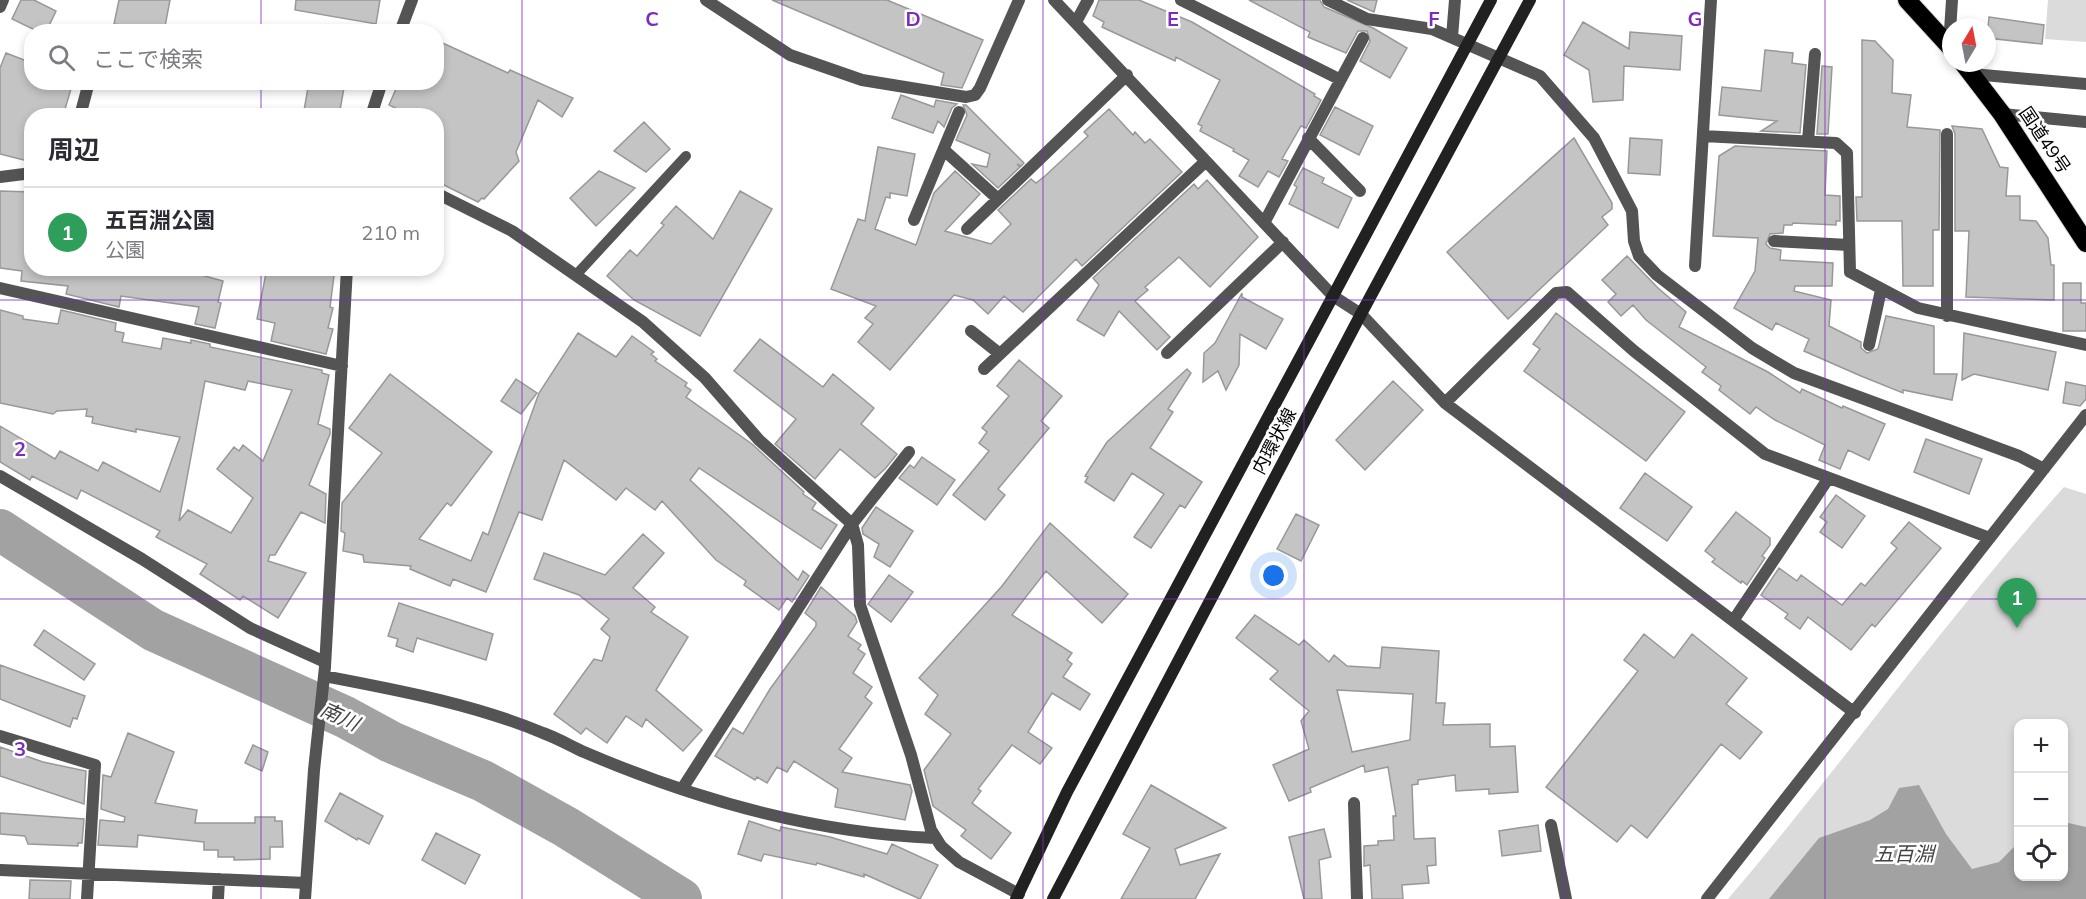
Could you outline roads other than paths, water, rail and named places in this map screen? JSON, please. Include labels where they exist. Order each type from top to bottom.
[{"type":"highway","points":[[1907,0],[1942,38]]},
{"type":"highway","name":"国道49号","points":[[1970,72],[2002,114],[2086,243]]},
{"type":"street","points":[[0,7],[3,0]]},
{"type":"street","points":[[403,24],[412,0]]},
{"type":"street","points":[[706,0],[790,55],[862,80],[966,97],[975,95],[980,88],[1019,0]]},
{"type":"street","points":[[1053,0],[1127,75],[1333,296],[1361,314],[1445,403],[1855,713]]},
{"type":"street","points":[[1076,22],[1088,0]]},
{"type":"street","points":[[1181,0],[1339,79]]},
{"type":"street","points":[[1328,0],[1367,19],[1432,28],[1540,76],[1594,138],[1632,211],[1634,241],[1639,256],[1657,275],[1752,348],[1794,374],[2019,456],[2044,469]]},
{"type":"street","points":[[1452,37],[1455,0]]},
{"type":"street","name":"内環状線","points":[[1018,896],[1067,792],[1491,0]]},
{"type":"street","name":"内環状線","points":[[1056,898],[1361,314],[1530,0]]},
{"type":"street","points":[[1695,266],[1711,0]]},
{"type":"street","points":[[1951,18],[1952,0]]},
{"type":"street","points":[[1264,222],[1363,38]]},
{"type":"street","points":[[1808,141],[1815,54]]},
{"type":"street","points":[[1996,72],[2086,84]]},
{"type":"street","points":[[967,229],[1127,75]]},
{"type":"street","points":[[82,108],[87,90]]},
{"type":"street","points":[[373,108],[379,90]]},
{"type":"street","points":[[914,220],[959,112]]},
{"type":"street","points":[[2002,114],[2086,122]]},
{"type":"street","points":[[1947,134],[1947,316]]},
{"type":"street","points":[[1703,136],[1836,143],[1847,153],[1850,272],[1918,308],[2086,345]]},
{"type":"street","points":[[1308,138],[1360,190]]},
{"type":"street","points":[[944,150],[998,199]]},
{"type":"street","points":[[984,369],[1206,161]]},
{"type":"street","points":[[0,177],[24,174]]},
{"type":"street","points":[[444,197],[512,231],[644,322],[705,378],[759,440],[852,524],[858,545],[860,605],[911,755],[927,821],[935,837],[959,862],[1018,896]]},
{"type":"street","points":[[1774,241],[1850,245]]},
{"type":"street","points":[[1167,353],[1283,242]]},
{"type":"street","points":[[305,899],[314,770],[325,662],[347,276]]},
{"type":"street","points":[[0,288],[342,366]]},
{"type":"street","points":[[1869,345],[1881,290]]},
{"type":"street","points":[[1445,403],[1556,293],[1567,292],[1634,351],[1751,446],[1778,461],[1990,538]]},
{"type":"street","points":[[971,331],[1000,354]]},
{"type":"street","points":[[1707,899],[1855,713],[2086,415]]},
{"type":"street","points":[[682,789],[852,524],[909,452]]},
{"type":"street","points":[[0,476],[142,559],[250,628],[325,662]]},
{"type":"street","points":[[1733,621],[1828,479]]},
{"type":"street","points":[[324,676],[399,691],[494,716],[543,732],[584,752],[682,789],[794,821],[867,833],[935,837]]},
{"type":"street","points":[[0,736],[95,765],[87,899]]},
{"type":"street","points":[[1354,803],[1358,899]]},
{"type":"street","points":[[1551,825],[1566,899]]},
{"type":"street","points":[[0,870],[306,883]]},
{"type":"street","points":[[218,899],[219,879]]},
{"type":"lane","points":[[576,275],[686,156]]},
{"type":"water","name":"五百淵","points":[[1919,785],[1946,834],[1972,869],[1999,862],[2014,847],[2014,881],[2068,881],[2068,823],[2086,827],[2086,899],[1769,899],[1819,838],[1870,820],[1888,809],[1899,788]]},
{"type":"waterway","name":"南川","points":[[0,530],[153,630],[345,717],[391,742],[483,781],[566,827],[681,899]]},
{"type":"place","name":"五百淵公園","points":[[2017,628]]}]
